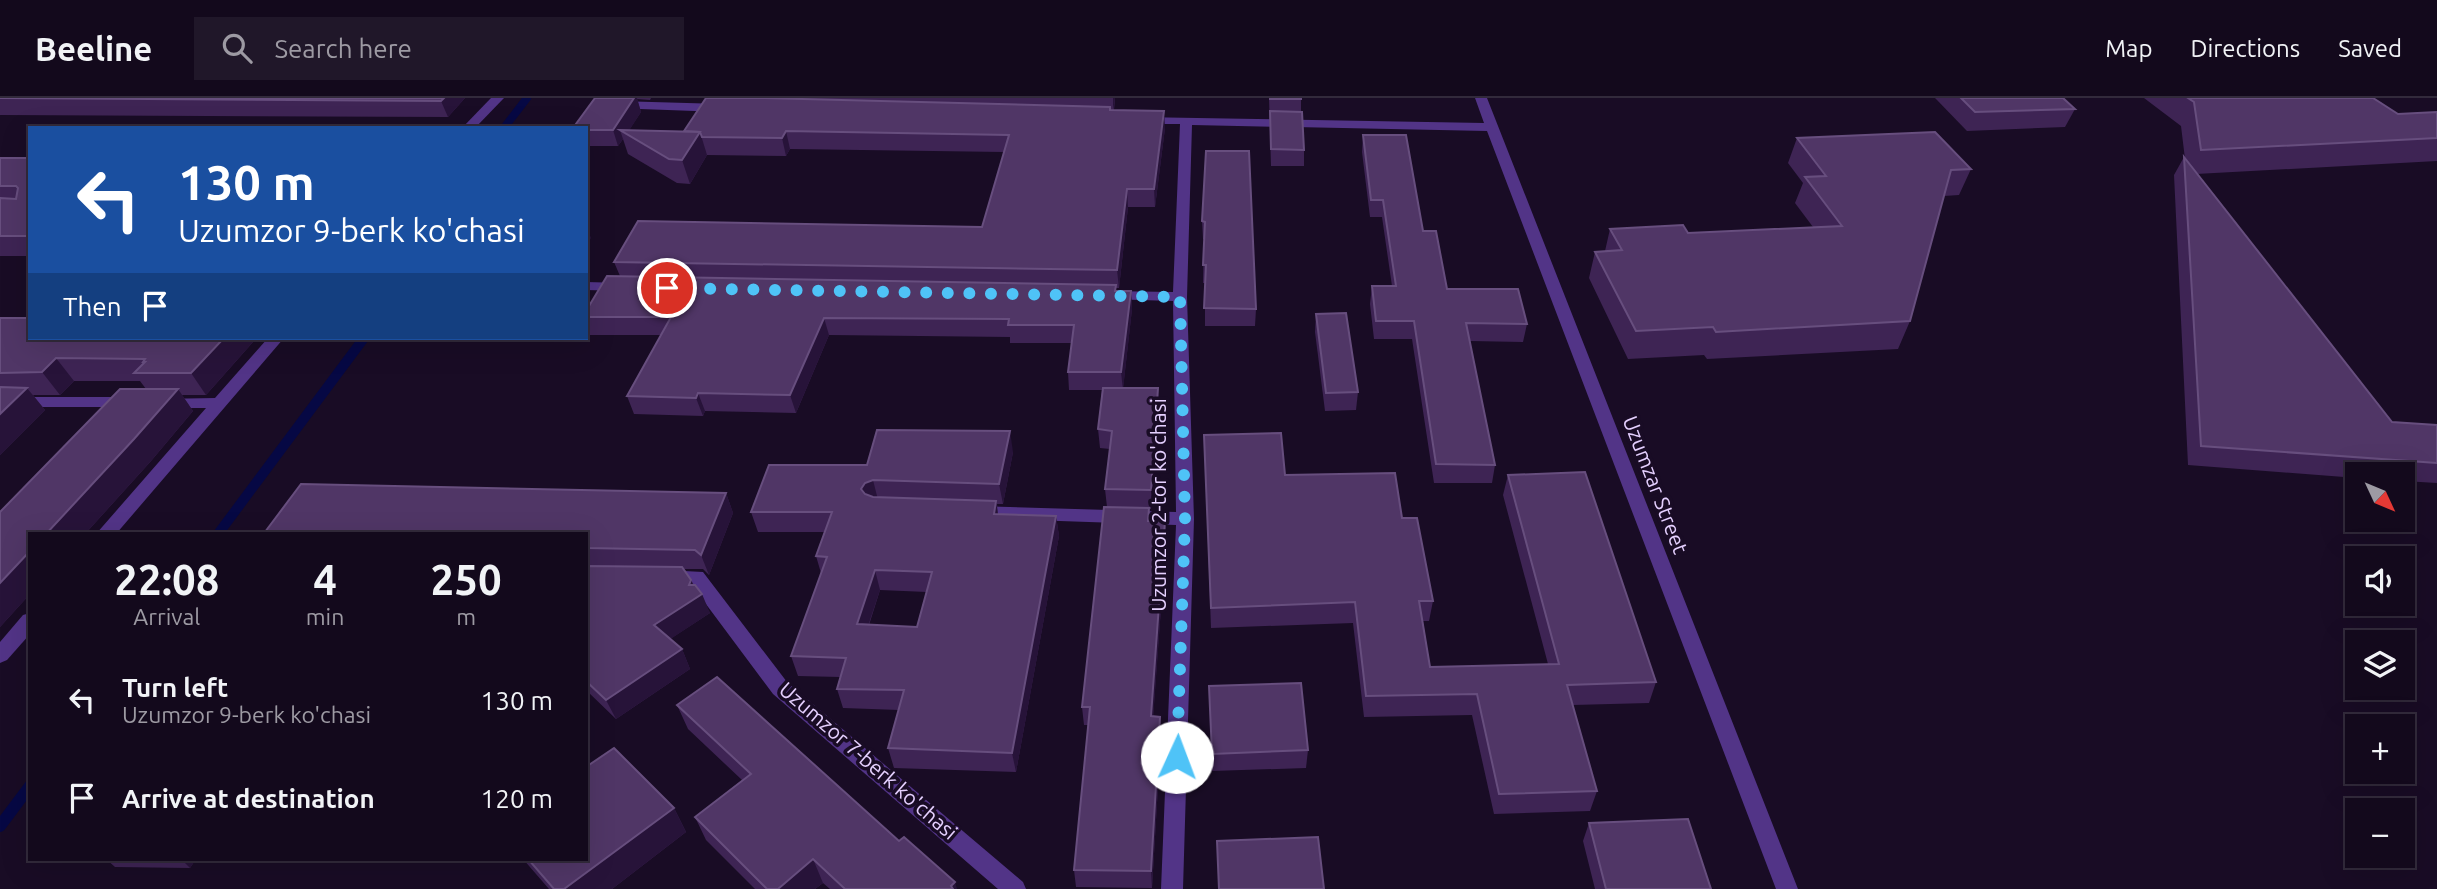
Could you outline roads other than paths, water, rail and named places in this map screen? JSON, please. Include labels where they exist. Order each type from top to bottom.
[{"type":"street","points":[[470,126],[498,98]]},
{"type":"street","name":"Uzumzar Street","points":[[1481,98],[1787,889]]},
{"type":"street","points":[[598,105],[734,109]]},
{"type":"street","points":[[1131,120],[1492,127]]},
{"type":"street","name":"Uzumzor 2-tor ko'chasi","points":[[1172,889],[1185,519],[1180,297],[1186,121]]},
{"type":"street","points":[[588,286],[642,287]]},
{"type":"street","points":[[1097,295],[1180,297]]},
{"type":"street","points":[[107,532],[274,340]]},
{"type":"street","points":[[0,402],[219,403]]},
{"type":"street","points":[[962,512],[1185,519]]},
{"type":"street","name":"Uzumzor 7-berk ko'chasi","points":[[641,577],[696,577],[780,688],[1015,889]]},
{"type":"street","points":[[0,654],[28,622]]},
{"type":"waterway","points":[[506,126],[527,98]]},
{"type":"waterway","points":[[219,532],[363,340]]},
{"type":"waterway","points":[[0,826],[28,789]]}]
